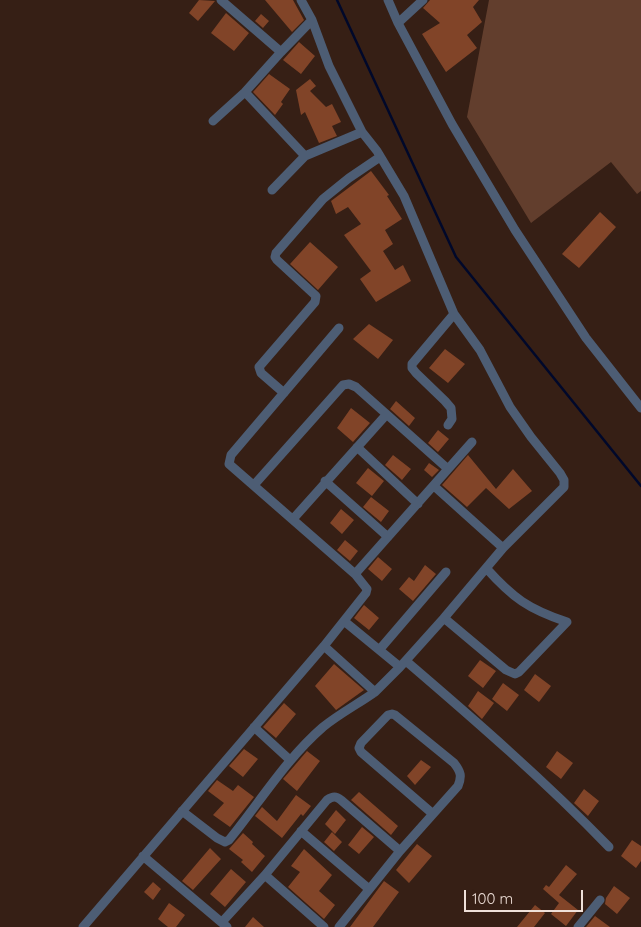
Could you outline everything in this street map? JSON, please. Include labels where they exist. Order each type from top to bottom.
[{"type":"street","points":[[221,0],[281,52]]},
{"type":"street","points":[[182,811],[217,838],[225,842],[231,837],[290,760],[323,727],[375,692],[444,618],[503,548],[564,487],[564,480],[560,473],[531,437],[510,406],[480,350],[454,314],[404,196],[362,132],[328,66],[312,20],[301,0]]},
{"type":"street","points":[[388,0],[398,23],[452,124],[515,230],[586,338],[641,408]]},
{"type":"street","points":[[398,23],[423,0]]},
{"type":"street","points":[[213,121],[245,92],[312,20]]},
{"type":"street","points":[[245,92],[305,156]]},
{"type":"street","points":[[272,190],[305,156],[362,132]]},
{"type":"street","points":[[284,393],[261,373],[259,367],[315,302],[316,296],[277,260],[275,257],[276,253],[323,199],[348,178],[380,157]]},
{"type":"street","points":[[448,425],[452,419],[451,408],[416,373],[412,368],[412,364],[454,314]]},
{"type":"street","points":[[83,927],[324,646],[366,593],[367,589],[355,574],[229,464],[229,459],[340,328]]},
{"type":"street","points":[[254,485],[343,385],[349,384],[356,387],[448,469]]},
{"type":"street","points":[[293,519],[386,415]]},
{"type":"street","points":[[355,574],[472,442]]},
{"type":"street","points":[[357,447],[418,504]]},
{"type":"street","points":[[325,481],[388,537]]},
{"type":"street","points":[[434,486],[503,548]]},
{"type":"street","points":[[444,618],[506,670],[514,674],[519,672],[567,622],[529,607],[514,597],[486,568]]},
{"type":"street","points":[[380,649],[446,572]]},
{"type":"street","points":[[344,621],[403,664],[502,743],[609,847]]},
{"type":"street","points":[[324,646],[375,692]]},
{"type":"street","points":[[339,927],[400,851],[458,786],[461,779],[460,771],[454,763],[395,715],[388,715],[361,743],[359,748],[361,752],[433,814]]},
{"type":"street","points":[[254,727],[290,760]]},
{"type":"street","points":[[143,856],[224,925],[332,796],[336,797],[400,851]]},
{"type":"street","points":[[301,831],[369,888]]},
{"type":"street","points":[[265,875],[324,927]]},
{"type":"street","points":[[578,927],[600,900]]},
{"type":"shaded area","points":[[489,0],[641,0],[641,191],[637,194],[611,162],[531,223],[467,117]]},
{"type":"building","points":[[199,0],[215,1],[198,21],[189,13]]},
{"type":"building","points":[[265,0],[293,0],[304,20],[292,32]]},
{"type":"building","points":[[430,0],[479,0],[473,7],[482,22],[467,35],[477,48],[446,72],[422,34],[440,23],[423,8]]},
{"type":"building","points":[[226,13],[249,33],[234,51],[211,33]]},
{"type":"building","points":[[261,14],[269,21],[263,28],[255,21]]},
{"type":"building","points":[[299,42],[315,56],[301,74],[283,60]]},
{"type":"building","points":[[269,74],[290,89],[275,115],[253,92]]},
{"type":"building","points":[[310,79],[316,86],[310,91],[326,107],[332,104],[341,122],[332,126],[337,136],[319,143],[305,112],[301,115],[296,90]]},
{"type":"building","points":[[371,171],[389,195],[387,196],[402,219],[385,230],[393,244],[383,251],[395,270],[403,265],[411,281],[376,302],[360,279],[371,271],[344,235],[361,224],[348,207],[336,214],[331,201]]},
{"type":"building","points":[[600,212],[616,227],[579,268],[562,254]]},
{"type":"building","points":[[310,242],[338,267],[318,290],[290,264]]},
{"type":"building","points":[[369,324],[393,340],[378,359],[353,339]]},
{"type":"building","points":[[445,349],[465,364],[448,383],[429,368]]},
{"type":"building","points":[[396,401],[415,418],[409,426],[390,409]]},
{"type":"building","points":[[351,408],[370,423],[353,442],[337,428]]},
{"type":"building","points":[[438,430],[449,439],[438,452],[428,443]]},
{"type":"building","points":[[393,455],[411,469],[402,480],[385,465]]},
{"type":"building","points":[[468,455],[496,489],[513,469],[532,491],[509,509],[486,488],[467,507],[442,485]]},
{"type":"building","points":[[429,463],[439,470],[432,477],[424,470]]},
{"type":"building","points":[[368,468],[384,481],[372,496],[356,483]]},
{"type":"building","points":[[371,497],[389,511],[381,522],[363,507]]},
{"type":"building","points":[[341,509],[354,520],[342,534],[330,523]]},
{"type":"building","points":[[345,540],[358,551],[350,561],[337,550]]},
{"type":"building","points":[[378,557],[392,569],[382,581],[368,569]]},
{"type":"building","points":[[425,565],[436,574],[413,601],[399,589],[409,577],[414,581]]},
{"type":"building","points":[[364,605],[379,618],[369,630],[354,618]]},
{"type":"building","points":[[480,660],[496,671],[483,688],[468,676]]},
{"type":"building","points":[[334,664],[364,690],[336,710],[315,686]]},
{"type":"building","points":[[535,674],[551,686],[539,702],[524,690]]},
{"type":"building","points":[[503,683],[519,695],[507,711],[492,699]]},
{"type":"building","points":[[478,691],[494,703],[482,719],[468,706]]},
{"type":"building","points":[[284,703],[296,714],[276,738],[263,727]]},
{"type":"building","points":[[244,749],[258,759],[243,777],[229,766]]},
{"type":"building","points":[[307,751],[320,761],[297,791],[283,779]]},
{"type":"building","points":[[557,751],[573,763],[561,779],[546,767]]},
{"type":"building","points":[[421,760],[431,767],[415,785],[407,776]]},
{"type":"building","points":[[217,780],[233,791],[238,785],[254,797],[230,827],[213,815],[224,803],[208,791]]},
{"type":"building","points":[[584,789],[599,801],[588,816],[574,803]]},
{"type":"building","points":[[359,792],[398,826],[391,835],[351,800]]},
{"type":"building","points":[[296,795],[311,806],[303,816],[301,814],[282,838],[255,816],[262,807],[277,821]]},
{"type":"building","points":[[336,810],[346,820],[335,834],[325,824]]},
{"type":"building","points":[[362,827],[374,837],[359,854],[348,845]]},
{"type":"building","points":[[332,832],[342,842],[334,851],[324,842]]},
{"type":"building","points":[[243,833],[265,856],[252,872],[241,862],[243,860],[229,849]]},
{"type":"building","points":[[632,840],[641,846],[641,861],[636,868],[621,856]]},
{"type":"building","points":[[417,844],[432,856],[409,883],[396,870]]},
{"type":"building","points":[[210,848],[221,859],[193,890],[182,881]]},
{"type":"building","points":[[304,849],[332,875],[319,891],[335,905],[324,919],[288,887],[300,872],[291,866]]},
{"type":"building","points":[[566,865],[577,874],[559,895],[578,910],[566,926],[551,914],[559,903],[543,889],[546,885],[549,887]]},
{"type":"building","points":[[231,869],[246,882],[225,907],[210,894]]},
{"type":"building","points":[[384,881],[399,892],[373,927],[350,927]]},
{"type":"building","points":[[153,882],[161,889],[153,900],[144,892]]},
{"type":"building","points":[[614,886],[630,898],[617,914],[605,904],[606,898]]},
{"type":"building","points":[[169,903],[185,915],[176,927],[168,927],[158,919]]},
{"type":"building","points":[[535,905],[545,913],[534,927],[517,927]]},
{"type":"building","points":[[595,916],[610,927],[586,927]]},
{"type":"building","points":[[253,917],[264,927],[245,927]]},
{"type":"waterway","points":[[337,0],[456,257],[641,486]]}]
